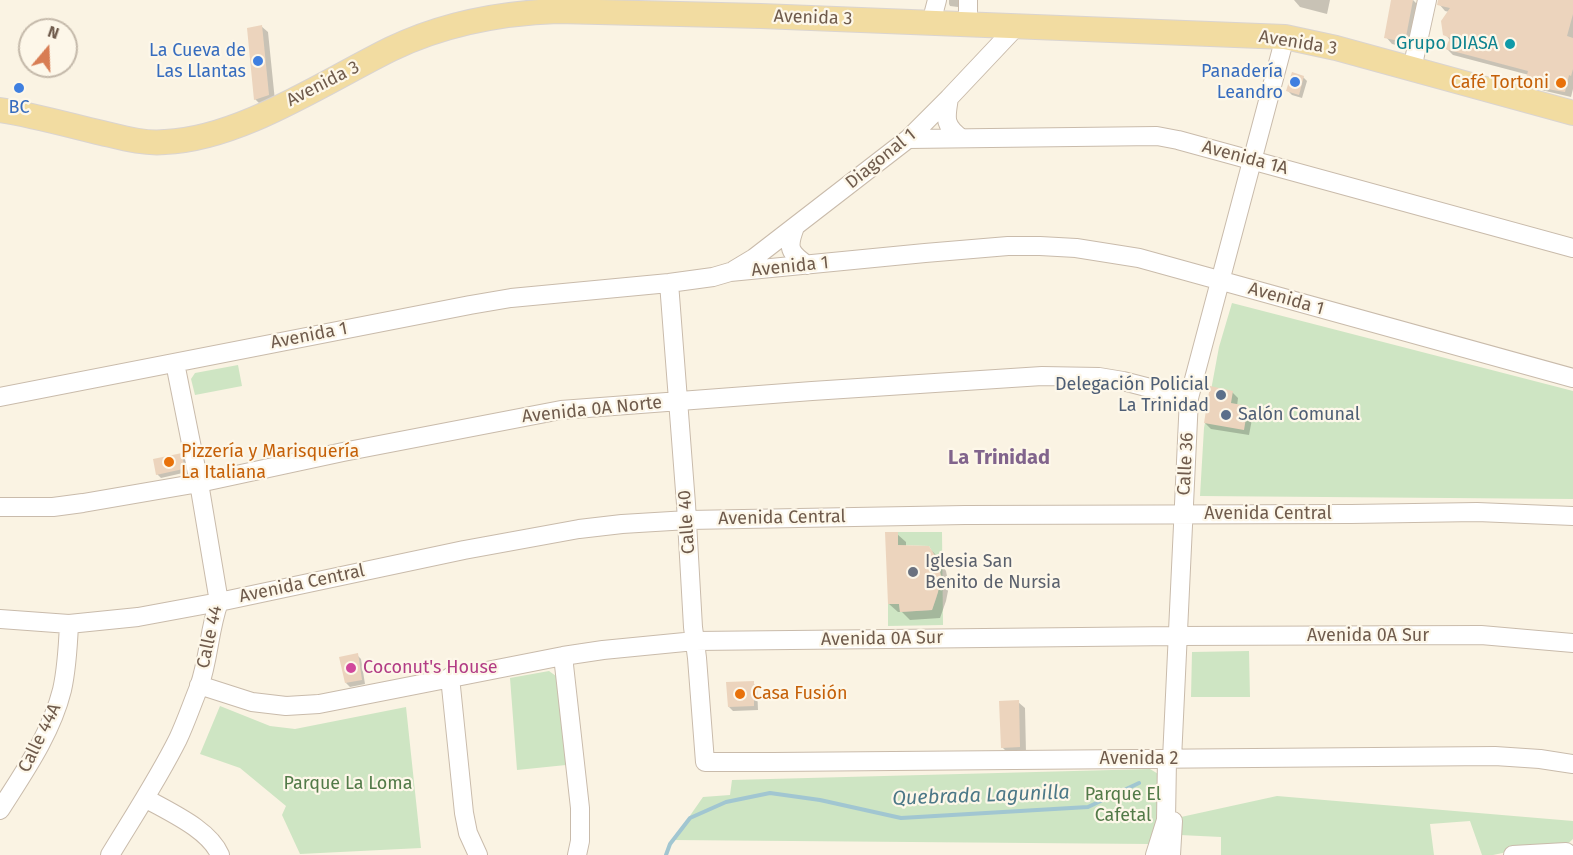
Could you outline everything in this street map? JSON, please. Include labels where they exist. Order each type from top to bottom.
[{"type":"main road","name":"Avenida 3","points":[[0,110],[125,139],[163,143],[185,141],[220,132],[264,115],[412,40],[467,23],[529,12],[558,10],[761,16],[934,11],[968,24],[1285,38],[1336,48],[1573,113]]},
{"type":"street","points":[[968,0],[968,24]]},
{"type":"street","points":[[1412,69],[1427,0]]},
{"type":"street","name":"Diagonal 1","points":[[730,272],[754,258],[908,139],[1016,27]]},
{"type":"street","name":"Calle 36","points":[[1171,759],[1190,398],[1285,38]]},
{"type":"street","points":[[950,98],[947,125],[961,138]]},
{"type":"street","name":"Avenida 1A","points":[[908,139],[1157,136],[1253,160],[1573,249]]},
{"type":"street","points":[[795,227],[790,244],[791,249],[793,254],[807,265]]},
{"type":"street","name":"Avenida 1","points":[[0,397],[388,320],[521,297],[669,283],[713,277],[730,272],[925,253],[1057,246],[1139,258],[1573,378]]},
{"type":"street","name":"Calle 40","points":[[669,283],[705,762]]},
{"type":"street","name":"Calle 44","points":[[110,855],[178,738],[200,685],[219,602],[199,483],[175,363]]},
{"type":"street","name":"Avenida 0A Norte","points":[[0,507],[53,507],[199,483],[343,452],[561,410],[835,389],[1077,376],[1122,381],[1190,398]]},
{"type":"street","name":"Avenida Central","points":[[0,620],[69,624],[138,617],[464,550],[579,529],[622,524],[688,520],[965,515],[1477,512],[1573,516]]},
{"type":"street","name":"Calle 44A","points":[[0,810],[53,719],[66,669],[69,624]]},
{"type":"street","name":"Avenida 0A Sur","points":[[200,685],[252,702],[285,706],[319,704],[563,656],[695,641],[1481,635],[1573,643]]},
{"type":"street","points":[[563,656],[580,808],[580,841],[577,855]]},
{"type":"street","points":[[450,677],[464,813],[468,833],[478,855]]},
{"type":"street","name":"Avenida 2","points":[[705,762],[1495,756],[1573,764]]},
{"type":"street","points":[[1155,855],[1166,820],[1171,759]]},
{"type":"street","points":[[1171,759],[1171,855]]},
{"type":"street","points":[[145,798],[202,832],[217,847],[220,855]]},
{"type":"street","points":[[1513,855],[1568,851]]},
{"type":"green space","points":[[1232,303],[1573,391],[1573,499],[1200,496],[1204,428],[1219,347]]},
{"type":"green space","points":[[238,365],[242,386],[195,395],[191,379],[195,373]]},
{"type":"green space","points":[[898,532],[942,532],[943,625],[888,626],[888,604],[899,604],[900,612],[932,610],[940,578],[937,563],[929,546],[898,545]]},
{"type":"green space","points":[[1249,651],[1250,697],[1191,697],[1192,652]]},
{"type":"green space","points":[[549,671],[556,676],[566,765],[517,770],[510,678]]},
{"type":"green space","name":"Parque La Loma","points":[[220,706],[270,726],[295,729],[406,707],[421,848],[300,854],[282,815],[286,806],[240,768],[200,754]]},
{"type":"green space","name":"Parque El Cafetal","points":[[1150,769],[1160,775],[1160,812],[1149,844],[673,840],[703,797],[730,795],[732,780]]},
{"type":"green space","points":[[1277,796],[1573,821],[1573,839],[1564,847],[1482,855],[1470,821],[1430,824],[1434,855],[1221,855],[1221,837],[1180,835],[1181,817]]},
{"type":"building","points":[[1391,0],[1413,0],[1405,42],[1384,38]]},
{"type":"building","name":"Grupo DIASA","points":[[1438,0],[1573,0],[1573,14],[1567,36],[1573,38],[1573,69],[1571,76],[1569,75],[1565,92],[1525,83],[1528,71],[1445,49],[1450,38],[1443,35],[1441,21],[1450,8],[1437,5]]},
{"type":"building","name":"La Cueva de Las Llantas","points":[[262,25],[269,95],[254,100],[247,28]]},
{"type":"building","name":"Panadería Leandro","points":[[1292,72],[1304,76],[1299,95],[1286,91]]},
{"type":"building","name":"Salón Comunal","points":[[1210,386],[1233,391],[1231,403],[1248,406],[1244,430],[1204,423]]},
{"type":"building","name":"Pizzería y Marisquería La Italiana","points":[[182,453],[183,469],[156,475],[153,459]]},
{"type":"building","name":"Iglesia San Benito de Nursia","points":[[885,532],[898,532],[898,545],[929,546],[934,554],[941,576],[932,610],[900,612],[899,604],[888,604]]},
{"type":"building","name":"Coconut's House","points":[[358,653],[362,680],[345,683],[339,657]]},
{"type":"building","name":"Casa Fusión","points":[[754,681],[754,706],[728,707],[726,682]]},
{"type":"building","points":[[1019,700],[1020,747],[1001,748],[999,701]]},
{"type":"waterway","name":"Quebrada Lagunilla","points":[[666,855],[670,844],[690,818],[726,802],[770,793],[820,800],[901,818],[1088,807],[1139,783]]},
{"type":"place","name":"Grupo DIASA","points":[[1510,44]]},
{"type":"place","name":"La Cueva de Las Llantas","points":[[258,61]]},
{"type":"place","name":"Panadería Leandro","points":[[1295,82]]},
{"type":"place","name":"Café Tortoni","points":[[1561,83]]},
{"type":"place","name":"BC","points":[[19,88]]},
{"type":"place","name":"Delegación Policial La Trinidad","points":[[1221,395]]},
{"type":"place","name":"Salón Comunal","points":[[1226,415]]},
{"type":"place","name":"Pizzería y Marisquería La Italiana","points":[[169,462]]},
{"type":"place","name":"Iglesia San Benito de Nursia","points":[[913,572]]},
{"type":"place","name":"Coconut's House","points":[[351,668]]},
{"type":"place","name":"Casa Fusión","points":[[740,694]]},
{"type":"district","name":"La Trinidad","points":[[999,458]]}]
